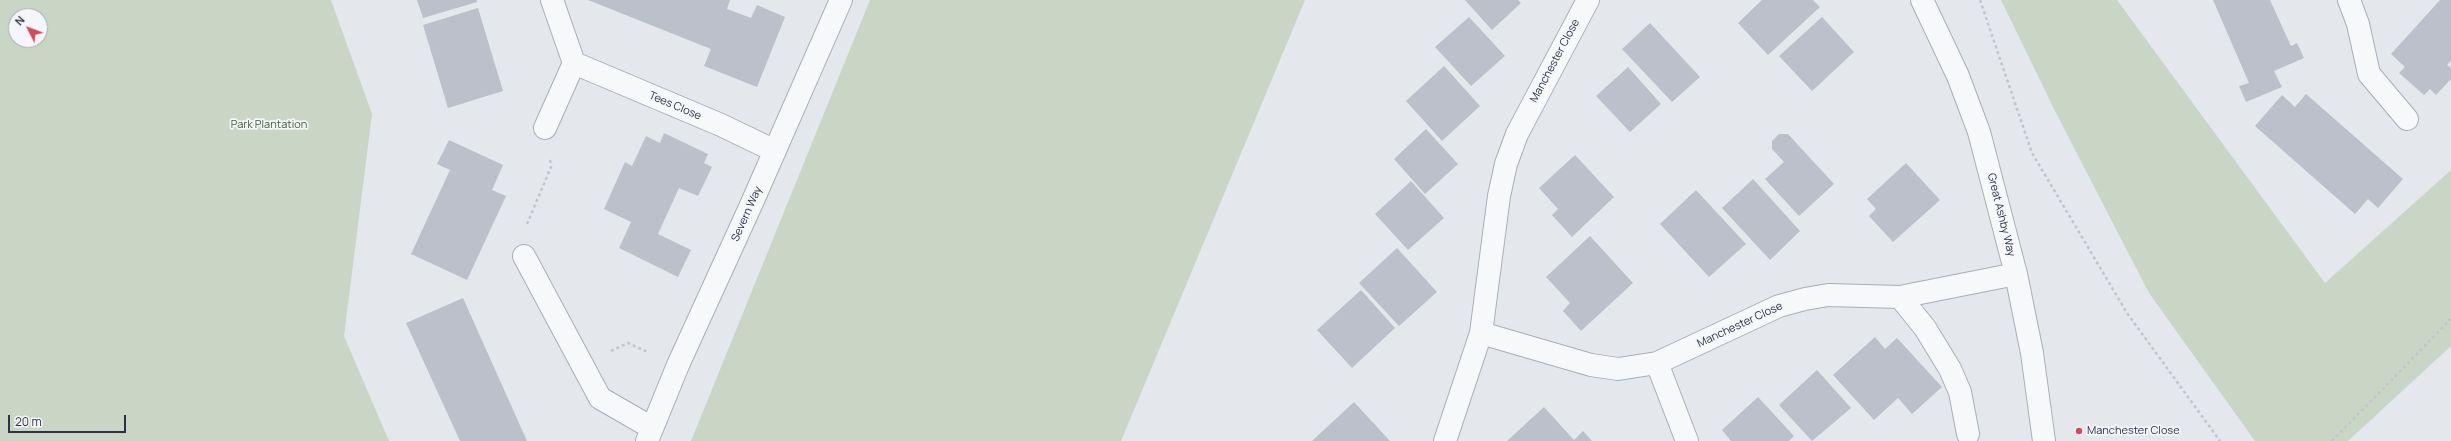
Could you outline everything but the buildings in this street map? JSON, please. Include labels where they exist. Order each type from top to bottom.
[{"type":"street","points":[[545,128],[574,63],[552,0]]},
{"type":"street","name":"Severn Way","points":[[524,256],[600,398],[649,434],[678,365],[775,151],[840,0]]},
{"type":"street","name":"Manchester Close","points":[[1446,441],[1481,333],[1499,196],[1506,164],[1517,134],[1588,0]]},
{"type":"street","name":"Great Ashby Way","points":[[1922,0],[1958,76],[1979,132],[2016,274],[2032,353],[2044,441]]},
{"type":"street","points":[[2349,0],[2358,24],[2369,74],[2407,118]]},
{"type":"street","name":"Tees Close","points":[[574,63],[721,125],[775,151]]},
{"type":"street","name":"Manchester Close","points":[[1481,333],[1590,365],[1618,369],[1657,363],[1780,306],[1805,298],[1828,295],[1900,296],[2016,274]]},
{"type":"street","points":[[1900,296],[1925,328],[1950,369],[1960,392],[1968,434]]},
{"type":"street","points":[[1657,363],[1687,441]]},
{"type":"path","points":[[1980,0],[2032,153],[2127,313],[2220,441]]},
{"type":"path","points":[[524,256],[526,227],[551,167],[545,128]]},
{"type":"path","points":[[2332,441],[2451,319]]},
{"type":"path","points":[[582,365],[628,343],[678,365]]},
{"type":"green space","name":"Park Plantation","points":[[0,0],[331,0],[372,114],[344,336],[389,441],[0,441]]},
{"type":"green space","points":[[870,0],[1305,0],[1121,441],[691,441]]},
{"type":"green space","points":[[2001,0],[2117,0],[2325,283],[2451,170],[2451,346],[2348,441],[2255,441],[2149,293],[2056,113]]},
{"type":"place","name":"Manchester Close","points":[[2079,431]]}]
